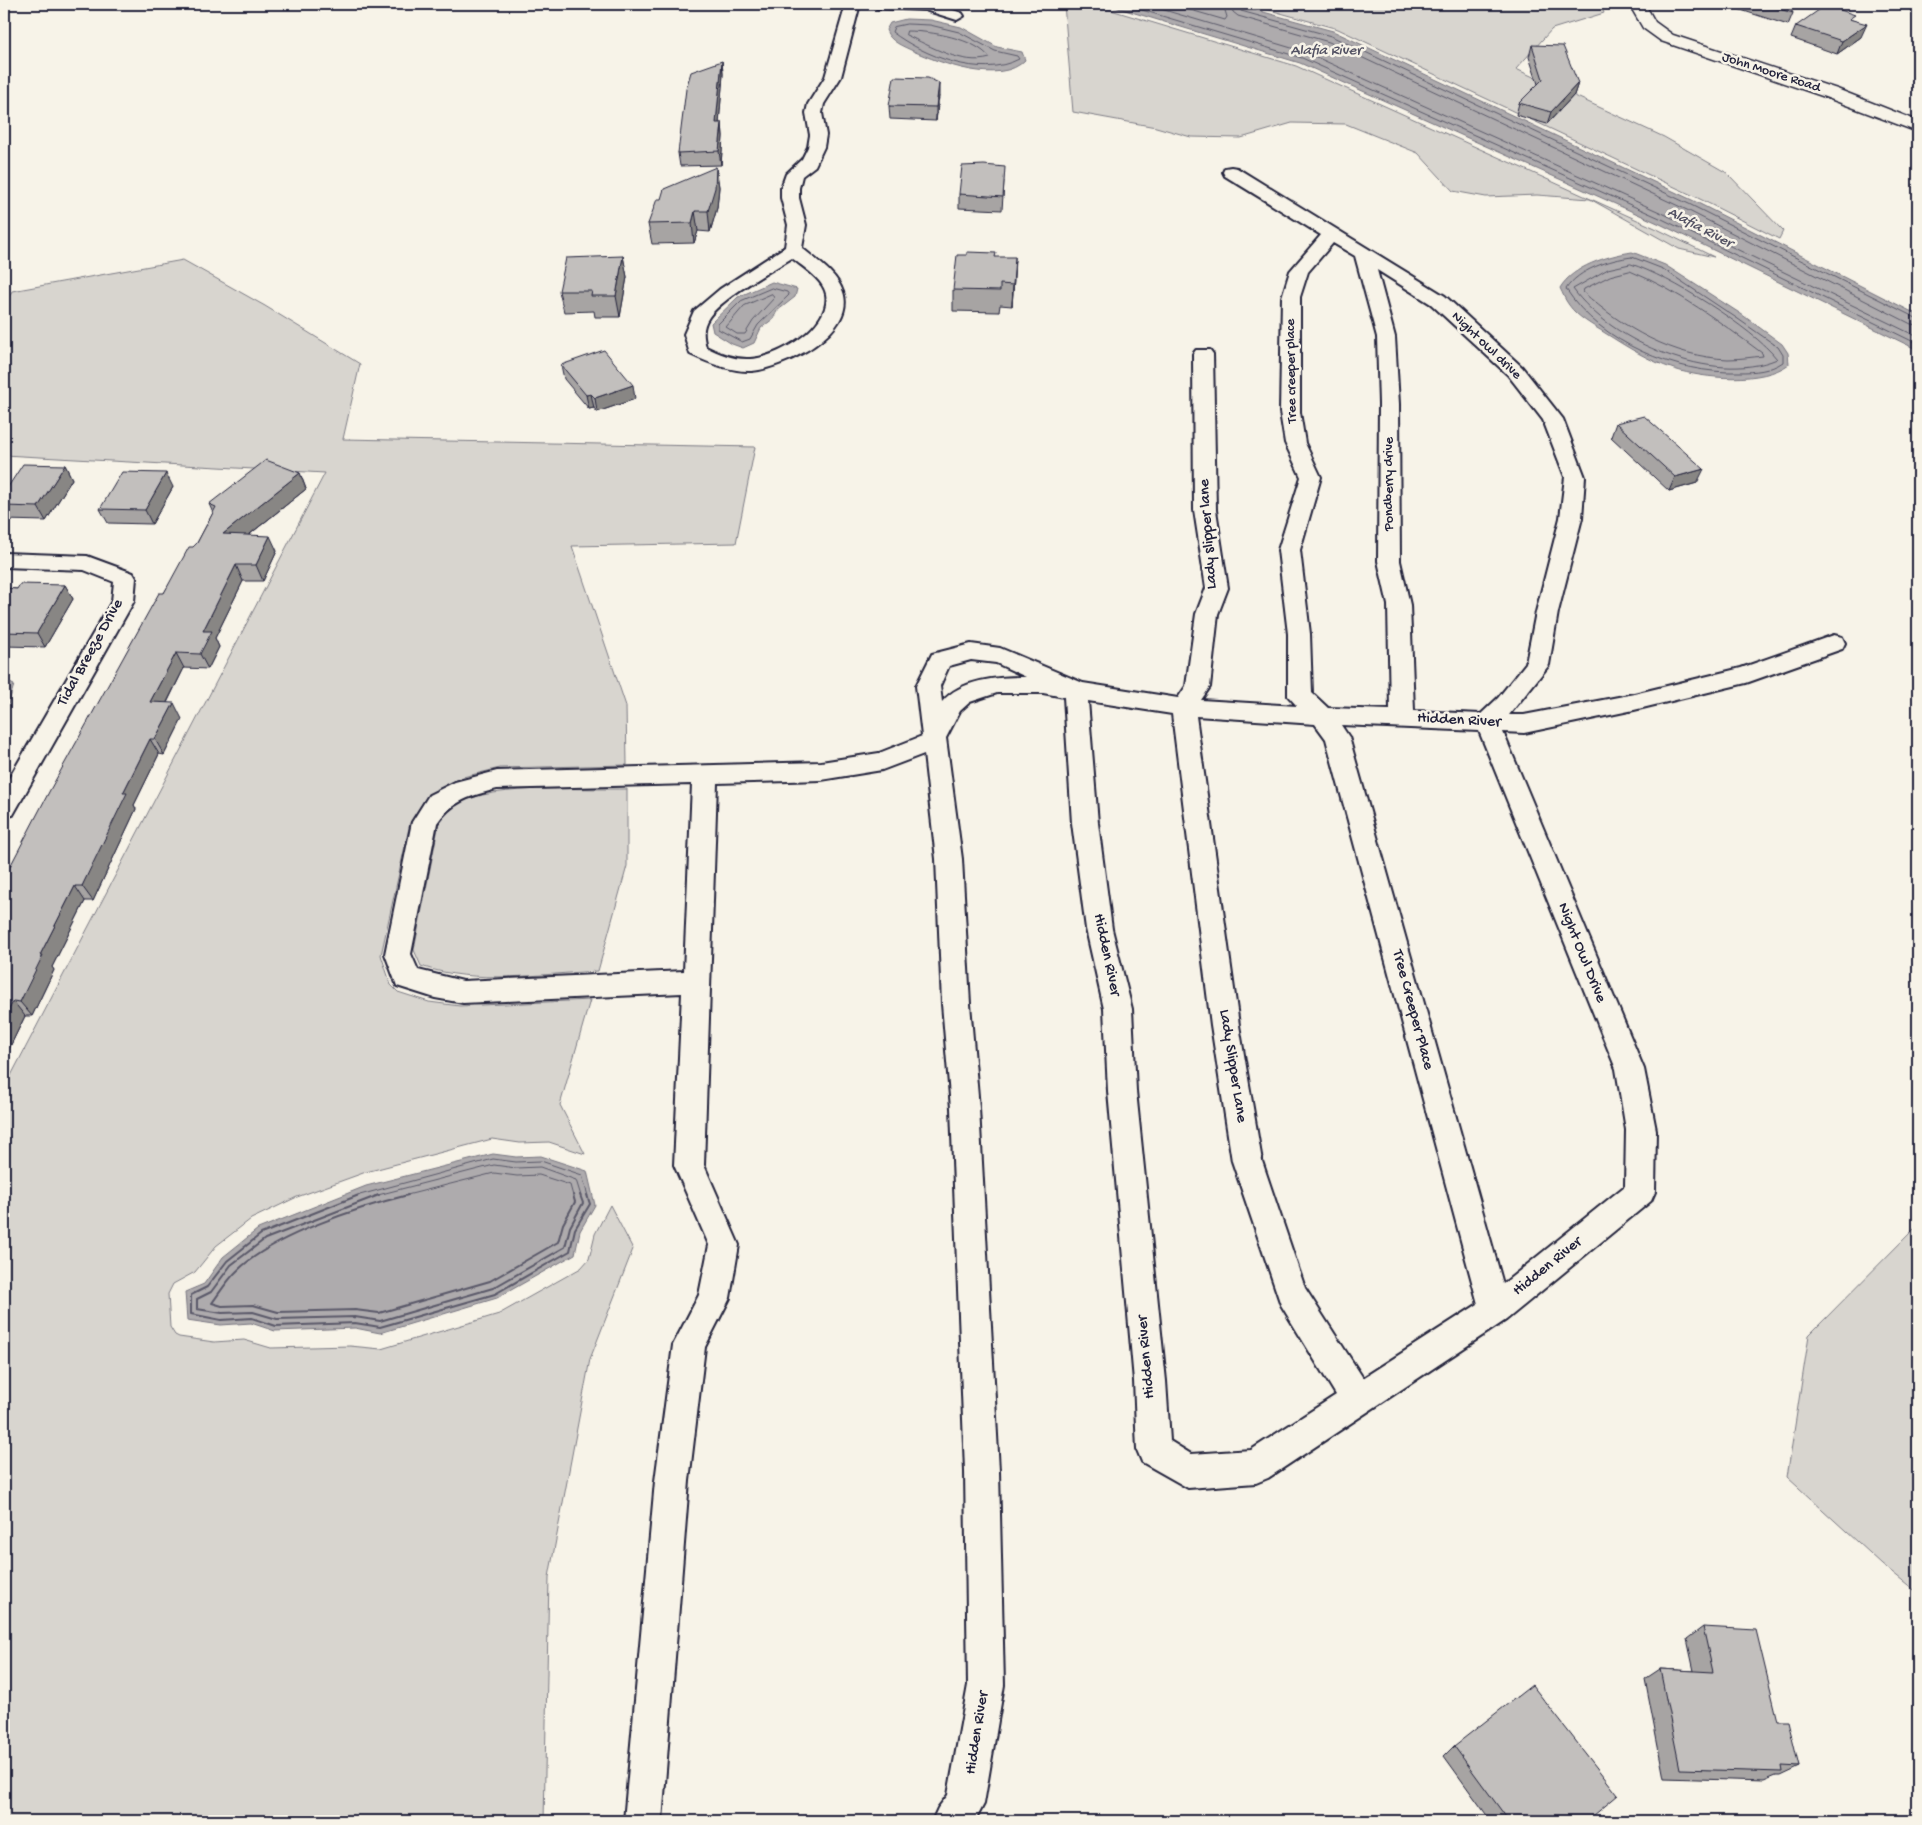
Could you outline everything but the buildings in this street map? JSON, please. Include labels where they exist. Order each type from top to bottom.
[{"type":"street","points":[[793,249],[822,274],[835,294],[833,317],[822,329],[788,356],[753,365],[718,362],[697,350],[693,334],[701,315],[726,293],[793,249],[797,225],[790,198],[790,188],[794,174],[809,162],[816,146],[818,135],[814,113],[816,104],[833,77],[854,4]]},
{"type":"street","points":[[877,4],[927,6],[957,16]]},
{"type":"street","name":"John Moore Road","points":[[1637,4],[1649,25],[1668,38],[1831,93],[1918,127]]},
{"type":"street","name":"Night owl drive","points":[[1231,172],[1438,300],[1515,371],[1554,419],[1574,477],[1571,518],[1547,612],[1537,665],[1506,704],[1487,722]]},
{"type":"street","name":"Tree creeper place","points":[[1320,714],[1300,696],[1299,634],[1289,550],[1311,477],[1295,443],[1290,412],[1291,297],[1300,270],[1331,234]]},
{"type":"street","name":"Pondberry drive","points":[[1362,253],[1386,337],[1389,404],[1389,560],[1399,605],[1402,718]]},
{"type":"street","name":"Lady slipper lane","points":[[1183,708],[1198,687],[1207,614],[1217,588],[1205,510],[1203,354]]},
{"type":"street","name":"Tidal Breeze Drive","points":[[4,560],[86,563],[125,578],[123,601],[4,808]]},
{"type":"street","name":"Hidden River","points":[[933,741],[951,706],[962,696],[978,690],[1018,684],[1075,689],[1183,708],[1249,713],[1320,714],[1524,724],[1634,702],[1746,675],[1834,644]]},
{"type":"street","name":"Hidden River","points":[[951,1821],[964,1804],[975,1754],[986,1675],[982,1471],[966,1108],[956,1004],[949,859],[933,741],[928,686],[940,660],[971,652],[1000,656],[1075,689]]},
{"type":"street","name":"Hidden River","points":[[1075,689],[1086,833],[1099,929],[1118,1009],[1122,1100],[1150,1381],[1154,1450],[1188,1471],[1256,1466],[1495,1310],[1640,1192]]},
{"type":"street","name":"Lady Slipper Lane","points":[[1183,708],[1224,1025],[1247,1160],[1292,1295],[1358,1400]]},
{"type":"street","name":"Tree Creeper Place","points":[[1320,714],[1337,737],[1495,1310]]},
{"type":"street","name":"Night Owl Drive","points":[[1487,722],[1630,1069],[1641,1130],[1640,1192]]},
{"type":"street","points":[[697,981],[463,992],[435,987],[407,978],[398,954],[425,822],[438,802],[464,788],[497,780],[705,776],[821,771],[882,761],[933,741]]},
{"type":"street","points":[[644,1821],[672,1481],[689,1345],[714,1298],[724,1244],[689,1165],[705,776]]},
{"type":"shaded area","points":[[1064,4],[1091,4],[1296,66],[1655,228],[1714,257],[1679,249],[1590,199],[1537,195],[1486,197],[1453,191],[1418,153],[1346,124],[1292,123],[1241,138],[1191,137],[1156,127],[1073,112]]},
{"type":"shaded area","points":[[1248,4],[1600,4],[1604,13],[1552,29],[1516,69],[1664,137],[1727,173],[1783,231],[1779,239],[1696,197],[1338,29]]},
{"type":"shaded area","points":[[183,260],[265,306],[360,364],[343,439],[755,447],[736,543],[572,546],[626,706],[627,765],[500,768],[463,777],[432,793],[425,799],[410,823],[381,955],[391,985],[398,992],[429,1002],[460,1006],[590,1000],[560,1105],[585,1154],[549,1142],[520,1143],[492,1139],[366,1172],[297,1197],[251,1219],[216,1246],[195,1272],[173,1284],[168,1294],[170,1327],[175,1335],[179,1337],[214,1342],[244,1340],[271,1348],[350,1346],[381,1349],[499,1314],[581,1268],[589,1259],[595,1234],[610,1205],[633,1249],[590,1359],[549,1577],[544,1821],[4,1821],[4,1089],[325,473],[4,455],[4,306],[12,291]]},
{"type":"shaded area","points":[[533,789],[627,789],[627,866],[598,971],[486,977],[442,972],[421,966],[414,950],[439,823],[448,810],[462,801],[482,795],[507,791]]},
{"type":"shaded area","points":[[1918,1225],[1918,1593],[1882,1564],[1787,1477],[1809,1335]]},
{"type":"water","name":"Alafia River","points":[[1105,4],[1234,4],[1333,31],[1692,200],[1918,315],[1918,350],[1660,224],[1300,63]]},
{"type":"water","points":[[906,19],[931,20],[961,27],[997,47],[1022,52],[1025,60],[1014,68],[986,72],[970,70],[939,61],[905,47],[890,38],[886,30],[890,23]]},
{"type":"water","points":[[1632,252],[1665,265],[1741,314],[1782,344],[1788,353],[1789,364],[1764,375],[1749,377],[1717,377],[1686,372],[1647,358],[1586,321],[1572,309],[1560,288],[1573,274],[1592,263]]},
{"type":"water","points":[[772,282],[797,289],[795,297],[777,311],[773,319],[761,328],[754,343],[743,348],[732,344],[713,332],[711,323],[738,297]]},
{"type":"water","points":[[4,680],[14,685],[4,718]]},
{"type":"water","points":[[493,1154],[516,1157],[541,1156],[587,1171],[595,1205],[580,1231],[575,1254],[497,1298],[380,1333],[355,1328],[275,1331],[251,1323],[221,1325],[187,1320],[185,1292],[204,1284],[223,1257],[258,1229],[366,1186]]}]
